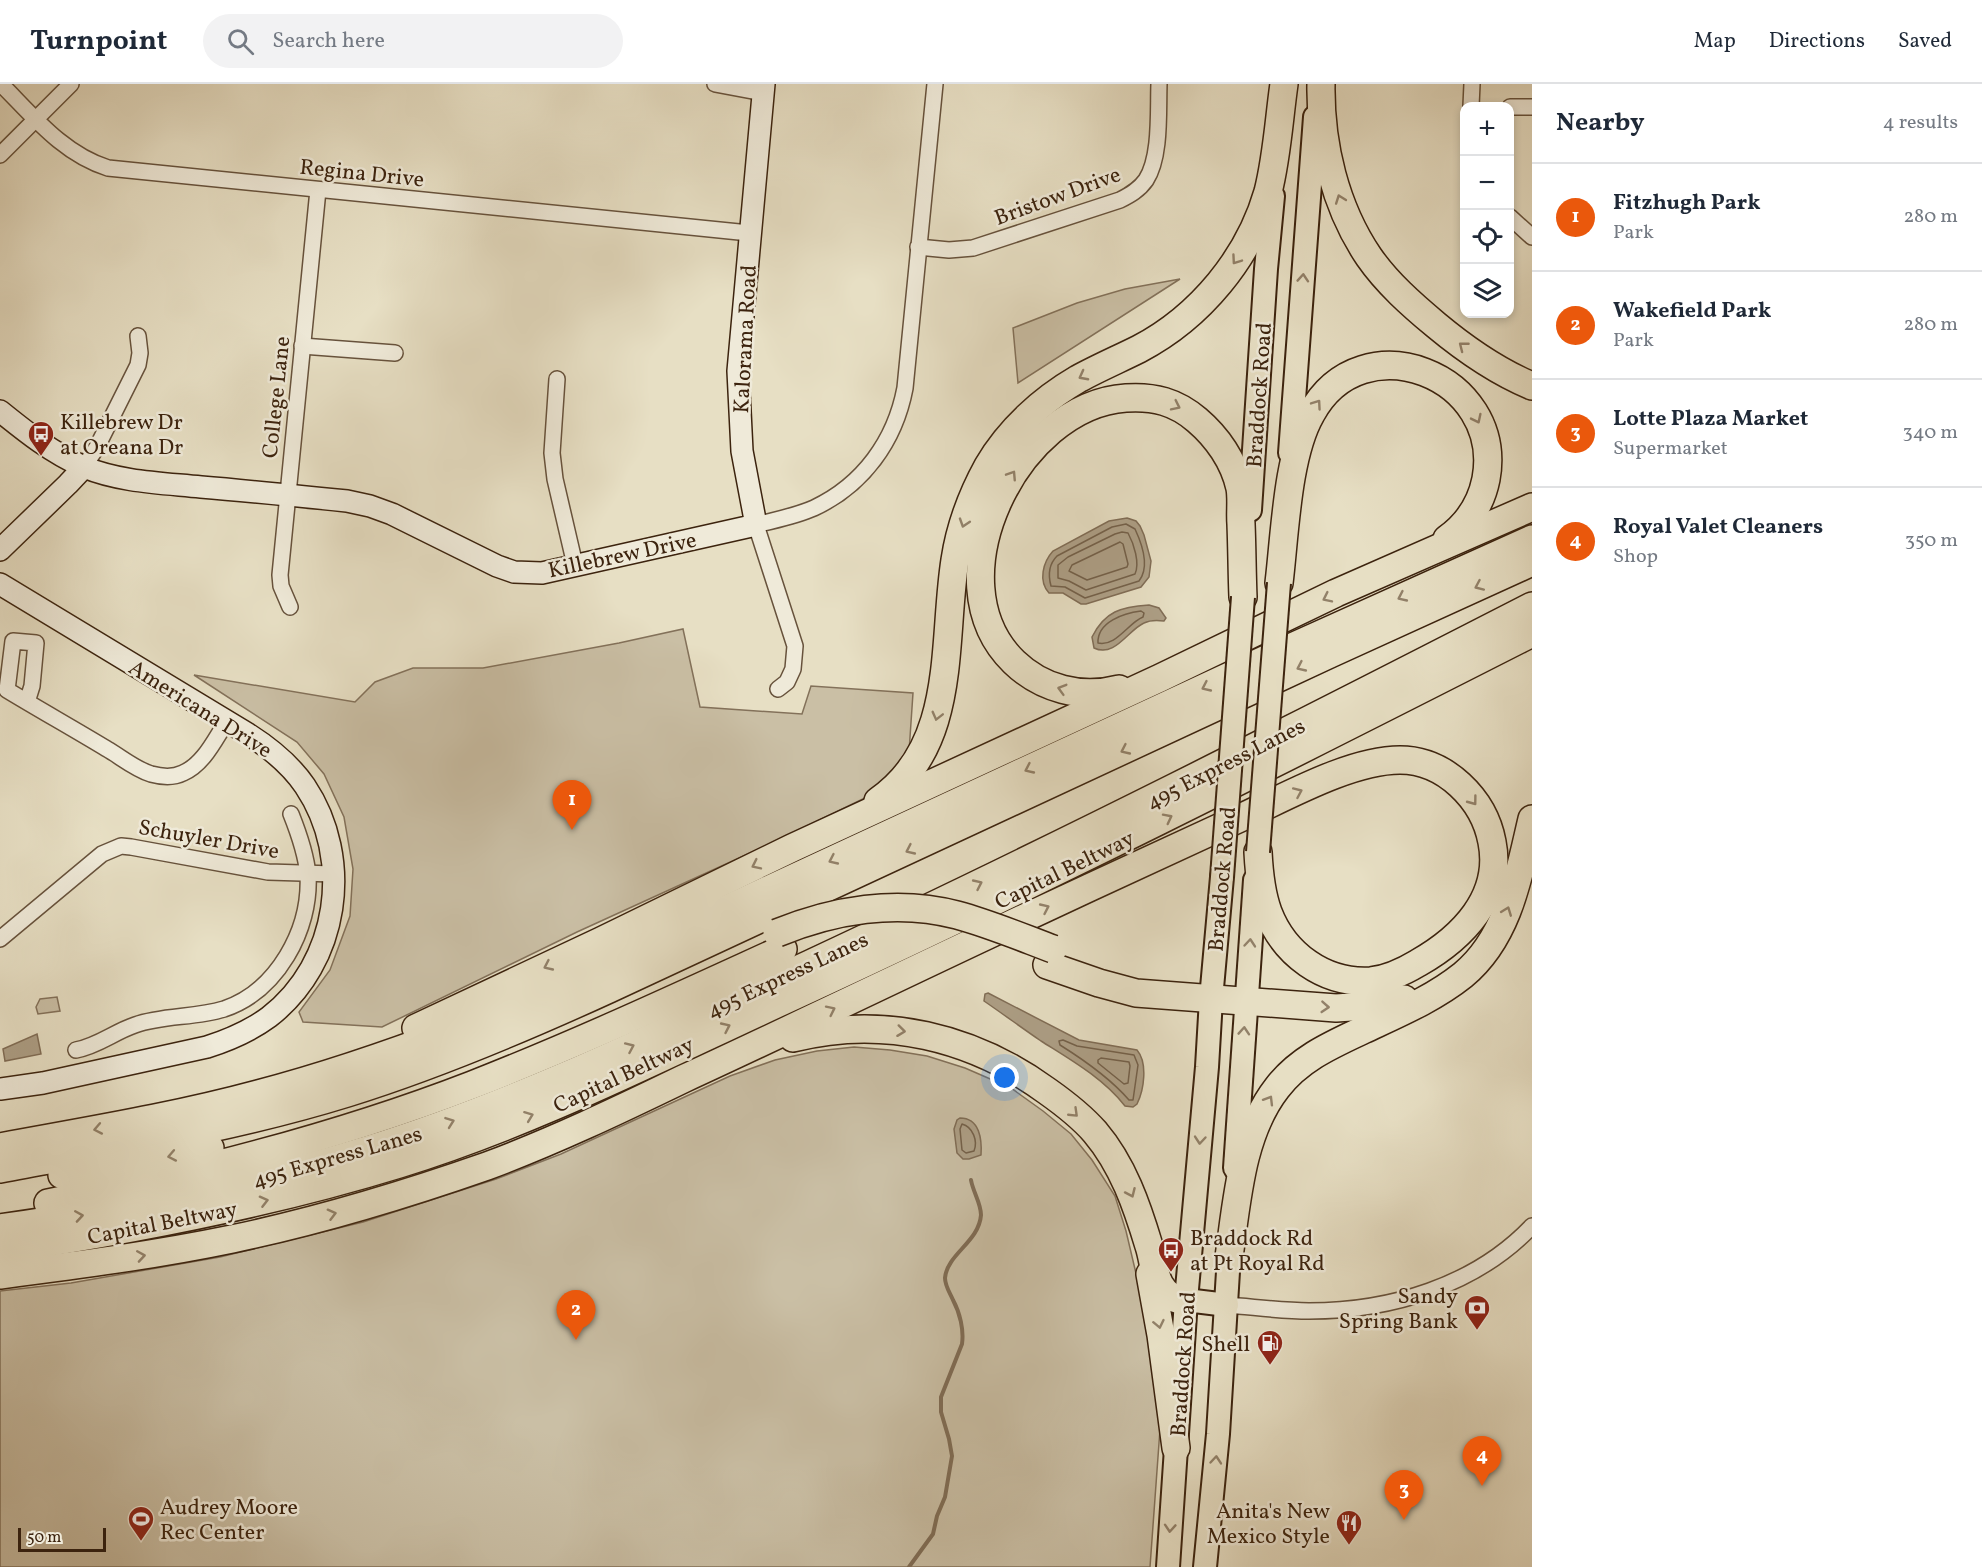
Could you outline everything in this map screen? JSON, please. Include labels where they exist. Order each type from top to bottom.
[{"type":"highway","points":[[829,832],[874,804],[894,787],[912,765],[934,728],[942,695],[955,560],[960,534],[977,487],[989,464],[1017,428],[1040,405],[1080,378],[1141,348],[1169,330],[1208,296],[1231,267],[1246,245],[1268,190],[1284,84]]},
{"type":"highway","points":[[1319,84],[1323,130],[1336,190],[1346,216],[1370,258],[1402,294],[1443,330],[1488,364],[1532,386]]},
{"type":"highway","points":[[1279,583],[1294,462],[1304,428],[1325,393],[1342,378],[1366,368],[1392,365],[1407,367],[1434,376],[1454,389],[1472,408],[1484,433],[1488,462],[1487,474],[1476,508],[1461,527],[1418,557]]},
{"type":"highway","points":[[1160,678],[1109,692],[1082,694],[1066,691],[1040,680],[1017,665],[996,641],[983,603],[981,579],[986,538],[1006,484],[1030,450],[1046,434],[1071,414],[1085,407],[1118,398],[1162,400],[1187,411],[1210,432],[1223,448],[1240,488],[1243,597]]},
{"type":"highway","points":[[258,1094],[308,1075],[427,1023],[1336,593],[1532,507]]},
{"type":"highway","points":[[0,1147],[186,1111],[258,1094],[358,1065],[449,1033],[528,1001],[1282,652],[1532,539]]},
{"type":"highway","points":[[0,1169],[211,1128],[280,1111],[346,1093],[497,1039],[1532,562]]},
{"type":"highway","name":"495 Express Lanes","points":[[0,1228],[152,1202],[317,1165],[428,1130],[536,1088],[778,979],[1048,851],[1532,606]]},
{"type":"highway","name":"Capital Beltway","points":[[0,1250],[183,1219],[320,1187],[452,1146],[539,1113],[808,990],[1091,856],[1532,633]]},
{"type":"highway","points":[[0,1275],[151,1254],[235,1238],[336,1214],[491,1164],[565,1134],[702,1071],[1337,774],[1361,767],[1402,760],[1422,763],[1440,770],[1457,782],[1484,815],[1493,848],[1494,865],[1486,898],[1476,915],[1448,944],[1402,973],[1370,981],[1342,979],[1315,969],[1302,960],[1284,941],[1266,906],[1258,852]]},
{"type":"highway","points":[[1228,1257],[1245,1159],[1254,1129],[1277,1087],[1310,1057],[1437,993],[1463,975],[1478,961],[1491,944],[1502,923],[1521,867],[1532,819]]},
{"type":"highway","points":[[0,1184],[172,1156],[244,1141],[373,1103],[531,1046],[780,941],[832,932],[892,925],[920,926],[951,931],[1050,957],[1123,990],[1148,994],[1211,993],[1246,1001],[1336,1008],[1367,1006],[1423,994],[1463,975]]},
{"type":"highway","points":[[0,1212],[119,1189],[183,1173],[316,1137],[385,1115],[471,1085],[607,1029],[780,941]]},
{"type":"highway","points":[[702,1071],[769,1045],[807,1035],[844,1030],[885,1029],[921,1034],[956,1042],[992,1057],[1031,1079],[1064,1103],[1095,1132],[1117,1162],[1133,1197],[1158,1283],[1174,1298],[1186,1300]]},
{"type":"highway","points":[[1143,1225],[1176,1448]]},
{"type":"main road","name":"Braddock Road","points":[[1168,1567],[1186,1300],[1222,877],[1266,269],[1284,84]]},
{"type":"main road","name":"Braddock Road","points":[[1205,1567],[1218,1434],[1246,1001],[1319,84]]},
{"type":"main road","points":[[1186,1300],[1227,1305]]},
{"type":"street","name":"Regina Drive","points":[[1,84],[76,154],[108,168],[749,233]]},
{"type":"street","points":[[0,155],[71,84]]},
{"type":"street","points":[[714,84],[764,88]]},
{"type":"street","name":"Killebrew Drive","points":[[0,411],[41,444],[84,467],[112,476],[346,501],[370,506],[392,514],[497,566],[514,572],[542,573],[801,513],[832,498],[861,476],[885,444],[894,424],[904,388],[935,84]]},
{"type":"street","name":"Bristow Drive","points":[[918,247],[949,250],[973,248],[1120,200],[1132,194],[1146,180],[1153,166],[1159,84]]},
{"type":"street","points":[[1471,102],[1472,84]]},
{"type":"street","name":"Kalorama Road","points":[[764,88],[738,371],[742,451],[756,525],[795,646],[793,669],[787,682],[778,688]]},
{"type":"street","points":[[1514,107],[1532,107]]},
{"type":"street","name":"College Lane","points":[[290,607],[281,586],[280,575],[318,190]]},
{"type":"street","points":[[1514,221],[1532,237]]},
{"type":"street","points":[[0,550],[68,484],[84,467],[97,447],[138,365],[140,353],[138,336]]},
{"type":"street","points":[[302,346],[395,353]]},
{"type":"street","points":[[557,380],[552,453],[555,479],[575,565]]},
{"type":"street","name":"Americana Drive","points":[[0,584],[227,721],[278,755],[305,786],[324,825],[330,842],[334,874],[334,897],[329,923],[311,969],[285,1003],[251,1029],[207,1047],[43,1083],[0,1089]]},
{"type":"street","points":[[27,702],[142,770],[163,776],[176,776],[192,768],[201,760],[227,721]]},
{"type":"street","points":[[76,1050],[96,1044],[134,1025],[163,1018],[206,1014],[238,1004],[267,982],[282,964],[294,942],[302,924],[306,903],[308,874],[303,846],[291,814]]},
{"type":"street","name":"Schuyler Drive","points":[[0,939],[102,854],[121,846],[268,872],[334,874]]},
{"type":"street","points":[[1227,1305],[1307,1311],[1367,1307],[1399,1300],[1427,1292],[1480,1268],[1503,1252],[1532,1226]]},
{"type":"shaded area","points":[[1180,279],[1018,383],[1013,328],[1077,303],[1125,289]]},
{"type":"shaded area","points":[[683,629],[700,707],[802,714],[811,686],[913,693],[909,752],[889,778],[867,797],[577,932],[382,1027],[303,1022],[299,1012],[330,970],[350,916],[353,869],[344,817],[324,774],[297,742],[194,675],[355,702],[375,682],[413,668],[483,668]]},
{"type":"shaded area","points":[[57,997],[60,1011],[38,1014],[36,1007],[40,999]]},
{"type":"shaded area","points":[[854,1047],[927,1056],[965,1068],[1011,1088],[1071,1134],[1092,1160],[1115,1196],[1126,1231],[1163,1388],[1150,1567],[0,1567],[0,1291],[71,1283],[220,1257],[363,1222],[496,1179],[561,1154],[730,1076],[775,1060],[817,1051]]},
{"type":"water","points":[[1127,518],[1136,521],[1140,526],[1151,561],[1149,577],[1141,587],[1086,604],[1081,604],[1063,593],[1049,593],[1044,583],[1043,572],[1053,551],[1109,521]]},
{"type":"water","points":[[1149,605],[1159,608],[1166,618],[1164,621],[1154,620],[1138,626],[1121,642],[1108,649],[1094,648],[1092,637],[1108,616],[1122,609]]},
{"type":"water","points":[[988,993],[1079,1040],[1137,1050],[1143,1062],[1144,1077],[1137,1104],[1133,1107],[1125,1106],[1086,1070],[984,1001],[985,994]]},
{"type":"water","points":[[37,1034],[41,1054],[5,1061],[3,1049]]},
{"type":"water","points":[[960,1118],[967,1119],[976,1126],[980,1137],[981,1155],[963,1159],[957,1153],[954,1129]]},
{"type":"waterway","points":[[909,1567],[933,1534],[945,1497],[952,1456],[941,1412],[941,1397],[962,1344],[962,1333],[959,1316],[945,1278],[951,1262],[975,1233],[979,1224],[981,1211],[971,1180]]},
{"type":"place","name":"Killebrew Dr at Oreana Dr","points":[[41,457]]},
{"type":"place","name":"Fitzhugh Park","points":[[572,830]]},
{"type":"place","name":"Braddock Rd at Pt Royal Rd","points":[[1171,1273]]},
{"type":"place","name":"Sandy Spring Bank","points":[[1477,1331]]},
{"type":"place","name":"Wakefield Park","points":[[576,1340]]},
{"type":"place","name":"Shell","points":[[1270,1366]]},
{"type":"place","name":"Royal Valet Cleaners","points":[[1482,1486]]},
{"type":"place","name":"Lotte Plaza Market","points":[[1404,1520]]},
{"type":"place","name":"Audrey Moore Rec Center","points":[[141,1542]]},
{"type":"place","name":"Anita's New Mexico Style","points":[[1349,1546]]}]
